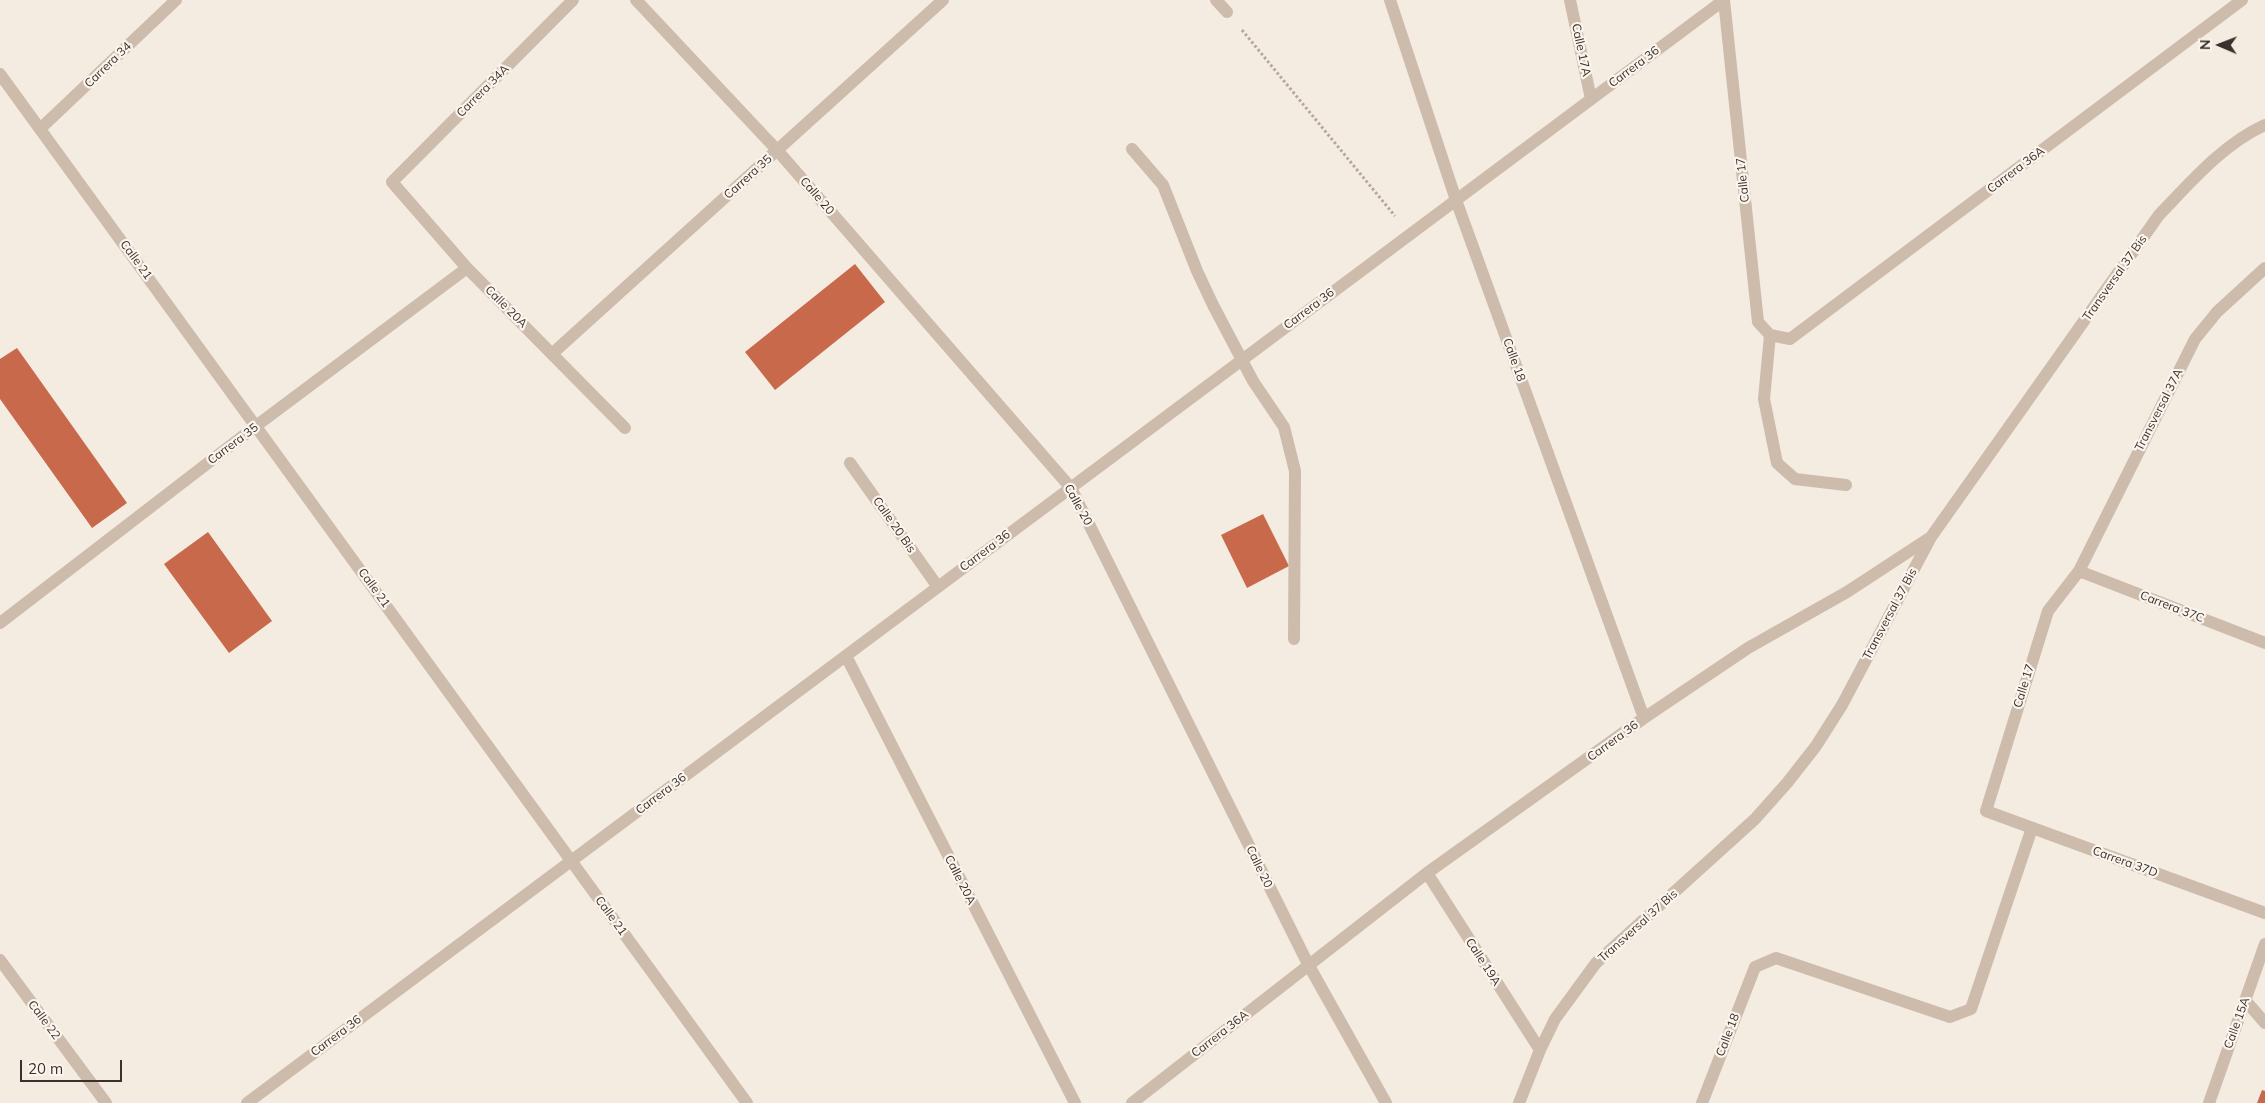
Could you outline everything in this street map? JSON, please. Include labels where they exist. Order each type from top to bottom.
[{"type":"street","name":"Carrera 34","points":[[40,129],[176,0]]},
{"type":"street","name":"Carrera 34A","points":[[392,182],[574,0]]},
{"type":"street","name":"Calle 20","points":[[636,0],[777,150],[1071,488],[1308,964],[1386,1103]]},
{"type":"street","name":"Carrera 35","points":[[553,354],[943,0]]},
{"type":"street","points":[[1216,0],[1227,12]]},
{"type":"street","name":"Calle 18","points":[[1390,0],[1456,200],[1644,718]]},
{"type":"street","name":"Calle 17A","points":[[1570,0],[1591,99]]},
{"type":"street","name":"Carrera 36","points":[[247,1103],[1724,0]]},
{"type":"street","name":"Calle 17","points":[[1724,0],[1758,322],[1770,335]]},
{"type":"street","name":"Carrera 36A","points":[[1770,335],[1790,339],[2242,0]]},
{"type":"street","name":"Calle 21","points":[[0,74],[747,1103]]},
{"type":"street","name":"Transversal 37 Bis","points":[[1519,1103],[1540,1050],[1556,1019],[1596,963],[1755,819],[1816,746],[1842,705],[1931,537],[2159,215],[2224,152],[2265,125]]},
{"type":"street","points":[[1132,150],[1164,185],[1197,270],[1253,381],[1284,427],[1296,471],[1294,639]]},
{"type":"street","name":"Calle 20A","points":[[392,182],[467,268],[625,428]]},
{"type":"street","name":"Carrera 35","points":[[0,623],[256,426],[467,268]]},
{"type":"street","name":"Transversal 37A","points":[[2079,571],[2195,339],[2217,312],[2265,268]]},
{"type":"street","points":[[1770,335],[1764,399],[1777,463],[1795,478],[1846,485]]},
{"type":"street","name":"Calle 20 Bis","points":[[850,463],[938,587]]},
{"type":"street","name":"Carrera 36","points":[[1308,964],[1427,874],[1644,718],[1748,648],[1847,592],[1931,537]]},
{"type":"street","name":"Calle 17","points":[[1986,811],[2048,611],[2079,571]]},
{"type":"street","name":"Carrera 37C","points":[[2079,571],[2265,643]]},
{"type":"street","name":"Calle 20A","points":[[846,656],[1075,1103]]},
{"type":"street","name":"Carrera 37D","points":[[1986,811],[2265,913]]},
{"type":"street","name":"Calle 18","points":[[1702,1103],[1755,967],[1776,958],[1950,1017],[1971,1009],[2032,828]]},
{"type":"street","name":"Calle 19A","points":[[1427,874],[1540,1050]]},
{"type":"street","name":"Calle 15A","points":[[2208,1103],[2265,944]]},
{"type":"street","name":"Calle 22","points":[[0,960],[106,1103]]},
{"type":"street","name":"Carrera 36A","points":[[1132,1103],[1308,964]]},
{"type":"street","points":[[2245,1000],[2265,1023]]},
{"type":"path","points":[[1227,12],[1410,234]]},
{"type":"building","points":[[855,264],[885,302],[775,390],[745,352]]},
{"type":"building","points":[[17,348],[127,503],[92,528],[0,399],[0,359]]},
{"type":"building","points":[[1263,514],[1289,566],[1247,588],[1221,535]]},
{"type":"building","points":[[208,532],[272,621],[229,653],[164,564]]},
{"type":"building","points":[[2262,1090],[2265,1091],[2265,1103],[2257,1103]]}]
